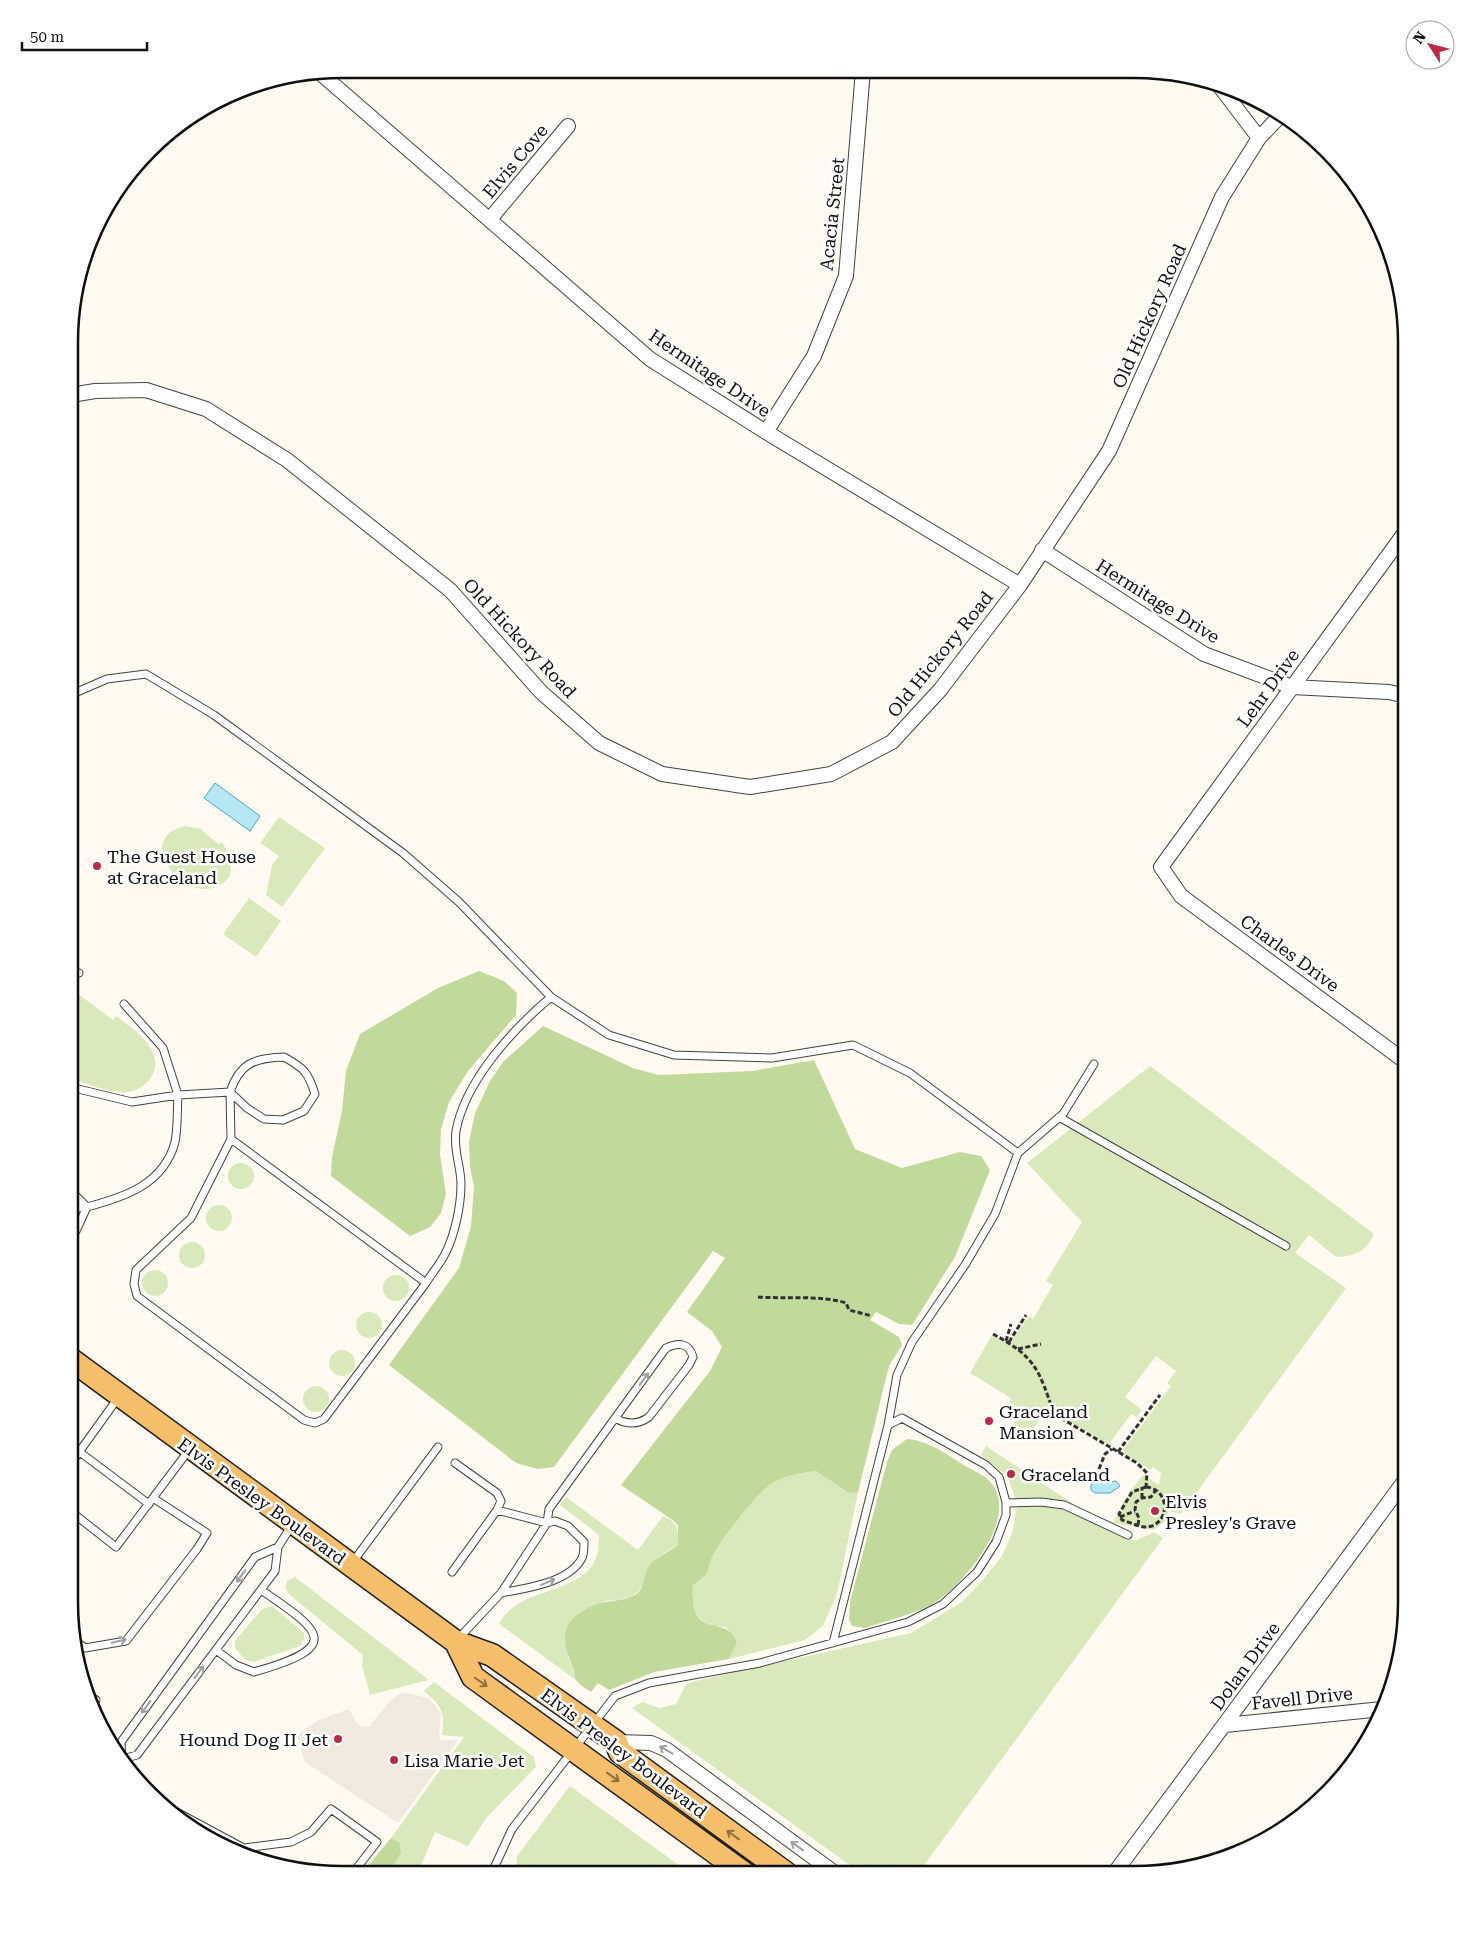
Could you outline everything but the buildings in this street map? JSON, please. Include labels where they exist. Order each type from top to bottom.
[{"type":"main road","name":"Elvis Presley Boulevard","points":[[78,1365],[456,1642],[492,1655],[592,1724],[616,1742],[620,1752],[776,1866]]},
{"type":"main road","name":"Elvis Presley Boulevard","points":[[456,1642],[473,1677],[734,1866]]},
{"type":"street","name":"Hermitage Drive","points":[[326,78],[650,359],[766,432],[1020,585]]},
{"type":"street","name":"Acacia Street","points":[[766,432],[814,356],[846,276],[862,78]]},
{"type":"street","points":[[1226,95],[1259,138]]},
{"type":"street","name":"Old Hickory Road","points":[[78,394],[95,391],[146,390],[206,409],[287,460],[450,590],[541,692],[599,743],[662,774],[750,787],[830,774],[892,742],[940,690],[1020,585],[1110,451],[1222,197],[1259,138],[1277,120]]},
{"type":"street","name":"Elvis Cove","points":[[490,219],[568,126]]},
{"type":"street","name":"Lehr Drive","points":[[1161,867],[1398,542]]},
{"type":"street","name":"Hermitage Drive","points":[[1042,550],[1204,654],[1292,687],[1389,692],[1398,694]]},
{"type":"street","name":"Charles Drive","points":[[1161,867],[1181,896],[1398,1056]]},
{"type":"street","name":"Dolan Drive","points":[[1120,1866],[1398,1491]]},
{"type":"street","name":"Favell Drive","points":[[1224,1725],[1374,1710]]},
{"type":"street","points":[[616,1742],[651,1743],[668,1750],[825,1866]]},
{"type":"lane","points":[[78,692],[107,679],[146,674],[214,715],[403,853],[459,902],[552,997],[608,1035],[674,1055],[772,1058],[853,1045],[910,1073],[1018,1153]]},
{"type":"lane","points":[[78,1089],[132,1102],[178,1095],[230,1092],[247,1108],[264,1119],[283,1120],[304,1111],[315,1094],[310,1077],[302,1066],[284,1057],[268,1058],[250,1064],[237,1074],[230,1092],[231,1139],[191,1218],[136,1270],[134,1284],[136,1296],[304,1420],[315,1423],[324,1419],[446,1254],[455,1222],[461,1183],[456,1156],[456,1132],[464,1103],[484,1071],[513,1033],[528,1016],[552,997]]},
{"type":"lane","points":[[78,1208],[124,1197],[144,1186],[163,1168],[175,1142],[178,1095],[163,1048],[124,1004]]},
{"type":"lane","points":[[832,1643],[888,1425],[897,1374],[912,1342],[964,1265],[995,1214],[1018,1153],[1059,1117],[1094,1064]]},
{"type":"lane","points":[[1059,1117],[1286,1246]]},
{"type":"lane","points":[[231,1139],[426,1283]]},
{"type":"lane","points":[[78,1198],[87,1207]]},
{"type":"lane","points":[[78,1227],[87,1207]]},
{"type":"lane","points":[[456,1642],[501,1593],[546,1523],[549,1509],[615,1418],[666,1348],[675,1344],[685,1344],[691,1349],[693,1357],[689,1365],[649,1417],[640,1423],[629,1423],[615,1418]]},
{"type":"lane","points":[[78,1455],[120,1396]]},
{"type":"lane","points":[[495,1866],[512,1829],[615,1696],[649,1683],[760,1664],[908,1622],[943,1604],[976,1572],[996,1542],[1006,1514],[1006,1503],[999,1477],[986,1465],[902,1418],[888,1425]]},
{"type":"lane","points":[[350,1566],[438,1447]]},
{"type":"lane","points":[[78,1517],[116,1547],[191,1448]]},
{"type":"lane","points":[[80,1452],[151,1501],[207,1533],[197,1549],[126,1641],[85,1648],[81,1645]]},
{"type":"lane","points":[[452,1572],[497,1510],[501,1501],[497,1493],[455,1463]]},
{"type":"lane","points":[[1006,1503],[1041,1502],[1064,1505],[1128,1535]]},
{"type":"lane","points":[[497,1510],[546,1523],[555,1521],[568,1526],[584,1542],[583,1557],[572,1570],[546,1584],[501,1593]]},
{"type":"lane","points":[[128,1758],[137,1755],[275,1571],[278,1547],[294,1523]]},
{"type":"lane","points":[[121,1748],[121,1742],[255,1557],[278,1547]]},
{"type":"lane","points":[[216,1650],[236,1665],[254,1672],[305,1653],[313,1647],[315,1639],[313,1630],[307,1622],[261,1590]]},
{"type":"lane","points":[[245,1848],[291,1842],[311,1832],[330,1809],[378,1842],[358,1866]]},
{"type":"lane","points":[[194,1821],[241,1846]]},
{"type":"path","points":[[758,1297],[787,1299],[808,1297],[840,1301],[846,1303],[849,1310],[872,1316]]},
{"type":"path","points":[[1007,1342],[1026,1314]]},
{"type":"path","points":[[1007,1342],[1011,1324]]},
{"type":"path","points":[[993,1334],[1018,1349],[1040,1372],[1054,1414],[1137,1463],[1147,1473],[1142,1498]]},
{"type":"path","points":[[1018,1349],[1040,1344]]},
{"type":"path","points":[[1118,1452],[1160,1395]]},
{"type":"path","points":[[1099,1469],[1105,1454],[1112,1449]]},
{"type":"path","points":[[1144,1487],[1156,1490],[1164,1500],[1164,1513],[1161,1519],[1150,1526],[1138,1525],[1122,1520],[1119,1514],[1132,1492],[1144,1487]]},
{"type":"path","points":[[1138,1525],[1139,1518],[1135,1510],[1136,1502],[1142,1498],[1151,1497],[1156,1490]]},
{"type":"path","points":[[1128,1497],[1136,1502]]},
{"type":"green space","points":[[279,817],[325,848],[282,907],[266,895],[272,865],[279,856],[260,843]]},
{"type":"green space","points":[[185,826],[203,829],[202,831],[219,844],[222,842],[228,855],[231,871],[230,876],[216,887],[200,889],[185,883],[173,872],[164,859],[162,845],[169,834]]},
{"type":"green space","points":[[249,898],[281,921],[256,957],[223,934]]},
{"type":"green space","points":[[479,971],[504,981],[517,993],[516,1015],[468,1071],[449,1102],[441,1129],[440,1154],[446,1194],[441,1213],[430,1227],[410,1236],[331,1176],[332,1157],[342,1111],[346,1071],[360,1034],[438,988]]},
{"type":"green space","points":[[78,994],[113,1020],[116,1016],[132,1028],[147,1043],[153,1052],[155,1061],[154,1070],[149,1080],[136,1090],[119,1092],[97,1088],[78,1080]]},
{"type":"green space","points":[[543,1026],[633,1068],[658,1075],[752,1071],[814,1060],[855,1149],[902,1168],[960,1152],[981,1156],[990,1170],[955,1257],[912,1325],[899,1324],[876,1312],[870,1320],[899,1337],[902,1345],[889,1366],[858,1492],[849,1493],[816,1471],[789,1476],[772,1484],[757,1497],[722,1540],[713,1555],[708,1571],[693,1585],[693,1603],[697,1615],[703,1621],[725,1629],[732,1634],[737,1643],[729,1659],[654,1672],[609,1690],[598,1683],[591,1692],[575,1679],[565,1642],[567,1628],[578,1614],[594,1605],[623,1599],[638,1593],[641,1590],[650,1564],[678,1545],[678,1526],[674,1521],[621,1485],[710,1371],[722,1347],[712,1331],[687,1312],[725,1258],[713,1251],[554,1467],[538,1469],[516,1463],[389,1365],[459,1268],[471,1226],[474,1187],[470,1167],[469,1142],[475,1113],[490,1081],[503,1062]]},
{"type":"green space","points":[[1150,1066],[1374,1234],[1364,1249],[1349,1256],[1336,1257],[1309,1235],[1295,1253],[1346,1288],[1181,1514],[1168,1511],[1168,1519],[1154,1530],[1114,1523],[1126,1498],[1143,1475],[1159,1485],[1161,1473],[1153,1467],[1151,1470],[1125,1454],[1124,1449],[1171,1386],[1167,1383],[1176,1371],[1156,1356],[1125,1397],[1142,1410],[1137,1417],[1131,1414],[1109,1444],[1046,1408],[1030,1435],[1012,1426],[1018,1415],[1007,1408],[1011,1398],[970,1373],[992,1335],[1009,1345],[1029,1316],[1033,1319],[1053,1285],[1046,1281],[1082,1222],[1027,1163]]},
{"type":"green space","points":[[241,1163],[251,1166],[254,1176],[251,1186],[241,1189],[231,1186],[228,1176],[231,1166]]},
{"type":"green space","points":[[219,1205],[229,1208],[232,1218],[229,1228],[219,1231],[209,1228],[206,1218],[209,1208]]},
{"type":"green space","points":[[192,1242],[202,1245],[205,1255],[202,1265],[192,1268],[182,1265],[179,1255],[182,1245]]},
{"type":"green space","points":[[155,1270],[165,1273],[168,1283],[165,1293],[155,1296],[145,1293],[142,1283],[145,1273]]},
{"type":"green space","points":[[396,1275],[406,1278],[409,1288],[406,1298],[396,1301],[386,1298],[383,1288],[386,1278]]},
{"type":"green space","points":[[369,1312],[379,1315],[382,1325],[379,1335],[369,1338],[359,1335],[356,1325],[359,1315]]},
{"type":"green space","points":[[342,1350],[352,1353],[355,1363],[352,1373],[342,1376],[332,1373],[329,1363],[332,1353]]},
{"type":"green space","points":[[316,1386],[326,1389],[329,1399],[326,1409],[316,1412],[306,1409],[303,1399],[306,1389]]},
{"type":"green space","points":[[907,1439],[932,1446],[981,1474],[991,1483],[998,1498],[998,1515],[993,1534],[969,1571],[940,1599],[920,1610],[865,1628],[852,1626],[849,1619],[850,1602],[887,1462],[892,1450]]},
{"type":"green space","points":[[986,1446],[1128,1540],[1137,1540],[1154,1532],[1163,1538],[924,1866],[851,1866],[632,1708],[642,1702],[659,1708],[676,1704],[685,1686],[691,1682],[911,1633],[962,1602],[1002,1556],[1013,1531],[1017,1505],[1008,1477],[981,1455]]},
{"type":"green space","points":[[816,1471],[849,1493],[858,1492],[837,1594],[823,1626],[805,1640],[729,1659],[737,1643],[726,1627],[708,1624],[698,1616],[693,1603],[693,1585],[706,1575],[713,1555],[722,1540],[764,1490],[780,1479]]},
{"type":"green space","points":[[566,1497],[638,1550],[663,1516],[675,1524],[678,1535],[678,1545],[662,1554],[652,1563],[647,1570],[641,1588],[637,1592],[628,1598],[604,1601],[568,1656],[576,1680],[499,1624],[508,1612],[520,1603],[577,1579],[588,1570],[596,1558],[599,1535],[560,1505]]},
{"type":"green space","points":[[295,1577],[429,1680],[370,1695],[362,1665],[363,1655],[290,1595],[285,1588],[287,1581]]},
{"type":"green space","points":[[272,1606],[304,1633],[304,1639],[300,1646],[254,1662],[245,1660],[235,1648],[235,1641],[262,1609]]},
{"type":"green space","points":[[434,1682],[534,1757],[536,1767],[486,1818],[468,1846],[435,1832],[421,1866],[393,1866],[401,1853],[400,1843],[391,1838],[464,1737],[442,1735],[443,1721],[441,1710],[435,1701],[424,1691]]},
{"type":"green space","points":[[570,1786],[680,1866],[516,1866],[517,1856]]},
{"type":"green space","points":[[391,1838],[400,1843],[401,1853],[393,1866],[368,1866]]},
{"type":"shaded area","points":[[408,1693],[427,1698],[435,1705],[441,1714],[439,1737],[441,1740],[458,1740],[398,1823],[305,1762],[297,1735],[317,1721],[349,1709],[357,1724],[363,1727],[370,1726],[389,1702],[399,1694]]},
{"type":"water","points":[[215,783],[260,816],[250,831],[204,798]]},
{"type":"water","points":[[1095,1478],[1109,1482],[1116,1481],[1120,1486],[1110,1493],[1095,1493],[1091,1490],[1091,1485]]},
{"type":"place","name":"The Guest House at Graceland","points":[[97,866]]},
{"type":"place","name":"Graceland Mansion","points":[[989,1421]]},
{"type":"place","name":"Graceland","points":[[1011,1474]]},
{"type":"place","name":"Elvis Presley's Grave","points":[[1155,1511]]},
{"type":"place","name":"Hound Dog II Jet","points":[[338,1739]]},
{"type":"place","name":"Lisa Marie Jet","points":[[394,1760]]}]
